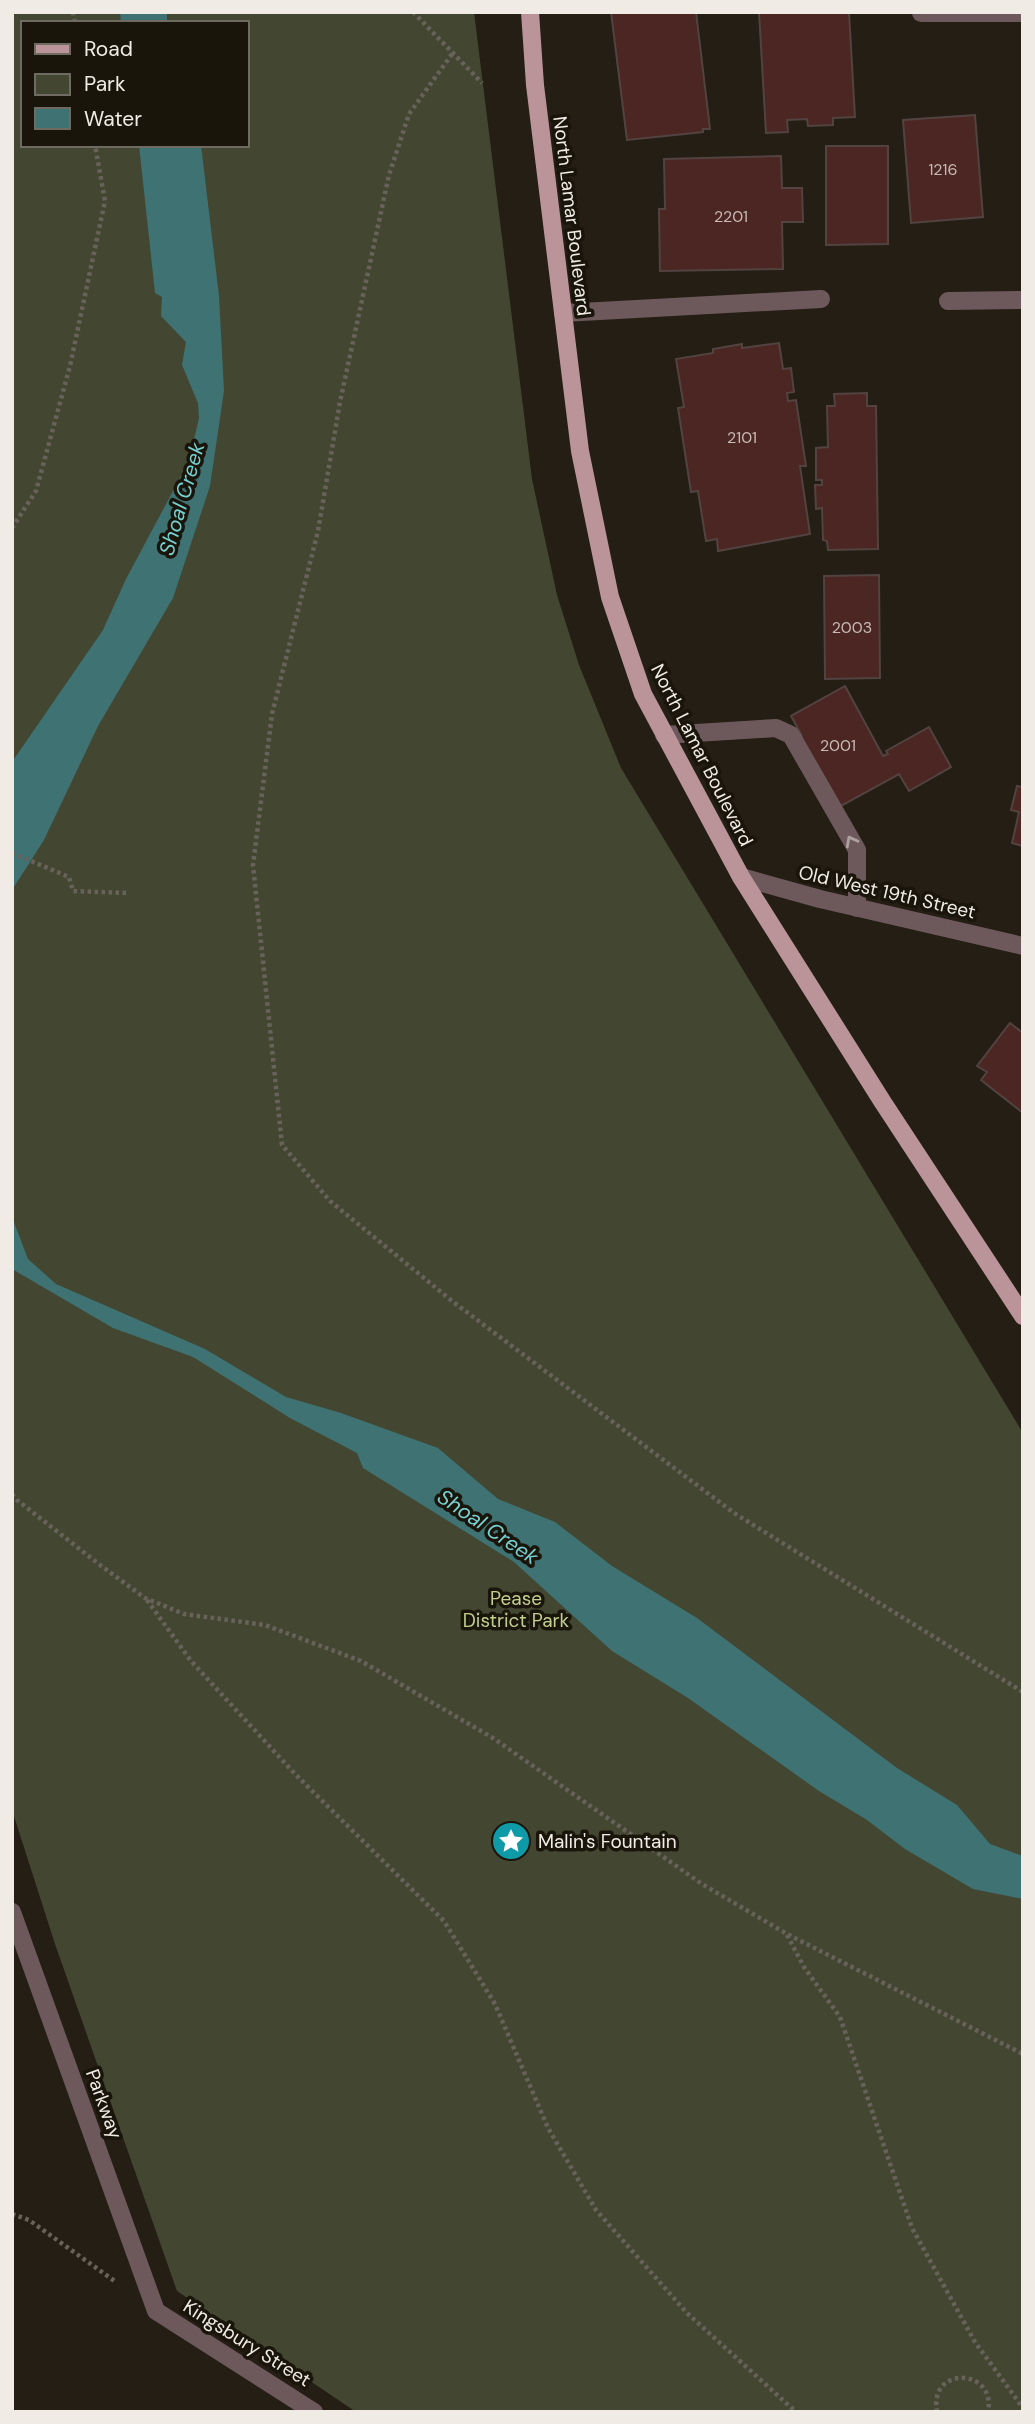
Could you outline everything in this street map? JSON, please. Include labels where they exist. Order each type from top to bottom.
[{"type":"main road","name":"North Lamar Boulevard","points":[[530,12],[534,85],[580,452],[610,597],[643,694],[741,877],[1023,1316]]},
{"type":"street","points":[[921,13],[1023,13]]},
{"type":"street","points":[[563,313],[821,299]]},
{"type":"street","points":[[948,301],[1023,300]]},
{"type":"street","points":[[664,735],[776,728],[791,735],[857,850],[858,908]]},
{"type":"street","name":"Old West 19th Street","points":[[741,877],[858,908],[1023,946]]},
{"type":"street","name":"Parkway","points":[[12,1912],[156,2311]]},
{"type":"street","name":"Kingsbury Street","points":[[156,2311],[314,2412]]},
{"type":"path","points":[[413,12],[482,83]]},
{"type":"path","points":[[452,54],[409,114],[389,175],[340,402],[318,531],[272,714],[253,866],[282,1146],[330,1201],[452,1301],[734,1513],[1023,1692]]},
{"type":"path","points":[[12,527],[36,491],[70,366],[105,201],[95,147]]},
{"type":"path","points":[[12,853],[69,877],[73,891],[128,893]]},
{"type":"path","points":[[12,1494],[100,1566],[145,1598],[184,1614],[265,1625],[361,1661],[493,1738],[702,1884],[787,1934],[1023,2054]]},
{"type":"path","points":[[145,1598],[191,1661],[295,1774],[444,1921],[495,2004],[548,2128],[596,2210],[687,2313],[796,2412]]},
{"type":"path","points":[[787,1934],[804,1967],[840,2017],[870,2112],[912,2228],[975,2343],[1023,2408]]},
{"type":"path","points":[[12,2214],[29,2220],[156,2311]]},
{"type":"path","points":[[937,2412],[938,2391],[951,2379],[960,2377],[968,2378],[983,2387],[989,2404],[988,2412]]},
{"type":"green space","name":"Pease District Park","points":[[12,12],[474,12],[532,479],[557,595],[579,665],[621,768],[1023,1433],[1023,2412],[356,2412],[177,2291],[55,1944],[12,1810]]},
{"type":"water","points":[[120,12],[167,12],[167,21],[121,21]]},
{"type":"water","name":"Shoal Creek","points":[[139,147],[201,147],[219,296],[224,391],[210,486],[173,598],[98,726],[44,840],[12,890],[12,762],[103,630],[126,579],[189,461],[199,418],[198,403],[182,365],[186,342],[161,316],[162,297],[155,293]]},
{"type":"water","name":"Shoal Creek","points":[[12,1217],[28,1259],[56,1284],[205,1349],[286,1397],[341,1413],[438,1448],[498,1499],[555,1522],[612,1566],[697,1618],[897,1768],[957,1805],[990,1844],[1023,1856],[1023,1899],[973,1889],[905,1849],[688,1698],[612,1651],[514,1562],[363,1468],[357,1453],[290,1418],[193,1357],[113,1328],[12,1269]]},
{"type":"building","points":[[611,12],[696,12],[710,129],[627,140]]},
{"type":"building","points":[[759,12],[849,12],[855,117],[833,118],[833,125],[808,126],[807,119],[787,120],[788,132],[766,133]]},
{"type":"building","points":[[975,115],[983,217],[911,223],[903,120]]},
{"type":"building","points":[[826,146],[888,146],[888,244],[826,245]]},
{"type":"building","points":[[781,156],[782,188],[802,188],[803,222],[782,222],[783,269],[660,271],[659,209],[665,209],[664,159]]},
{"type":"building","points":[[779,343],[783,369],[791,368],[794,392],[787,393],[788,401],[796,400],[806,466],[800,466],[810,534],[718,551],[717,539],[706,541],[698,491],[691,492],[678,408],[684,407],[676,359],[713,353],[713,349],[742,344],[742,348]]},
{"type":"building","points":[[867,393],[867,406],[876,406],[878,549],[828,550],[827,541],[823,540],[822,508],[816,509],[815,485],[822,485],[822,480],[816,480],[816,448],[828,447],[827,406],[835,406],[834,394]]},
{"type":"building","points":[[879,575],[880,678],[825,679],[824,576]]},
{"type":"building","points":[[845,686],[883,756],[888,754],[886,751],[929,727],[951,767],[909,791],[899,774],[841,806],[796,740],[802,736],[791,716]]},
{"type":"building","points":[[1017,786],[1023,787],[1023,846],[1012,843],[1019,812],[1011,810]]},
{"type":"building","points":[[1010,1023],[1023,1033],[1023,1113],[981,1080],[987,1072],[977,1066]]},
{"type":"place","name":"Malin's Fountain","points":[[511,1841]]}]
